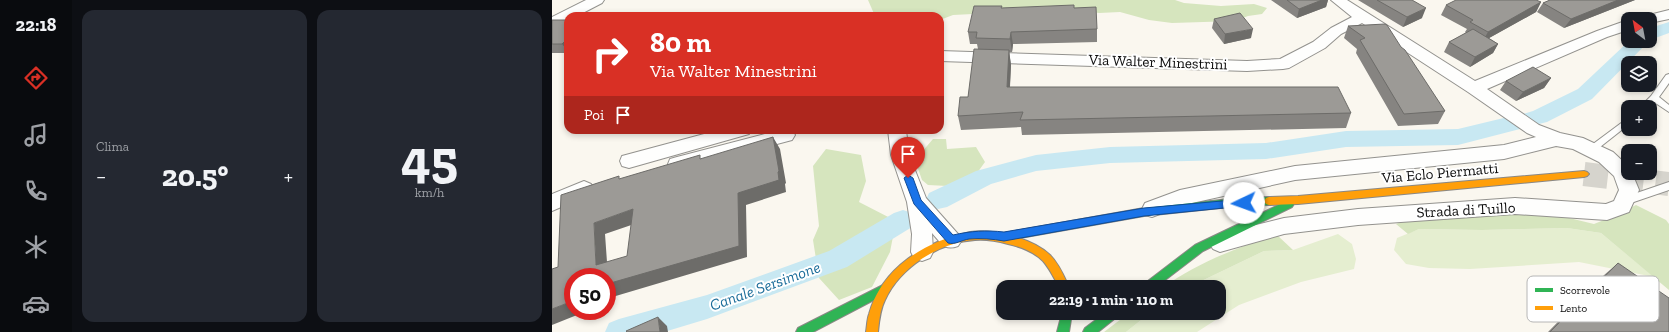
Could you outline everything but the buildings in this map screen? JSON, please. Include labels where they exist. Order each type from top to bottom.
[{"type":"main road","name":"Via Eclo Piermatti","points":[[1004,237],[1144,212],[1230,203],[1298,200],[1584,174]]},
{"type":"main road","name":"Via Eclo Piermatti","points":[[1157,280],[1199,248],[1298,200]]},
{"type":"main road","name":"Via Eclo Piermatti","points":[[872,332],[873,315],[885,289],[901,269],[922,252],[951,240],[969,235],[987,234],[1004,237],[1031,246],[1051,263],[1060,280]]},
{"type":"main road","name":"Via Eclo Piermatti","points":[[802,332],[885,289]]},
{"type":"main road","points":[[1063,332],[1066,320]]},
{"type":"main road","points":[[1089,332],[1105,320]]},
{"type":"street","points":[[574,12],[597,0]]},
{"type":"street","points":[[1338,0],[1362,17],[1474,88],[1533,129],[1556,139],[1577,143],[1606,157],[1622,172],[1629,190],[1624,201]]},
{"type":"street","points":[[1657,17],[1669,14]]},
{"type":"street","points":[[552,23],[564,17]]},
{"type":"street","name":"Via Walter Minestrini","points":[[944,56],[1247,66],[1283,64],[1319,45],[1336,31],[1362,17]]},
{"type":"street","points":[[1474,88],[1621,27]]},
{"type":"street","points":[[1503,108],[1518,130],[1517,144],[1504,152]]},
{"type":"street","points":[[731,134],[626,170],[786,135]]},
{"type":"street","points":[[897,134],[900,155],[917,202],[922,234],[922,252]]},
{"type":"street","points":[[1144,212],[1180,198],[1295,173],[1504,152],[1556,139]]},
{"type":"street","points":[[552,203],[578,191],[601,185]]},
{"type":"street","name":"Strada di Tuillo","points":[[1199,248],[1284,226],[1358,216],[1515,206],[1607,212],[1622,206],[1624,201]]},
{"type":"street","points":[[917,202],[951,240]]},
{"type":"lane","points":[[1669,77],[1654,98],[1669,109]]},
{"type":"lane","points":[[1592,149],[1621,126]]},
{"type":"lane","points":[[1624,201],[1669,186]]},
{"type":"green space","points":[[868,0],[1175,0],[1184,3],[1221,6],[1254,4],[1267,8],[1262,14],[1248,16],[1235,21],[1172,23],[1149,20],[1120,12],[1099,13],[1071,9],[953,15],[944,18],[944,12],[873,12]]},
{"type":"green space","points":[[933,139],[946,139],[947,149],[976,147],[985,162],[967,187],[928,185],[922,180],[915,160]]},
{"type":"green space","points":[[826,149],[861,155],[866,181],[859,202],[896,221],[890,252],[872,287],[839,300],[819,278],[813,240],[819,226],[813,166]]},
{"type":"green space","points":[[1636,205],[1666,220],[1669,224],[1669,290],[1659,282],[1659,276],[1652,276],[1601,233],[1567,228],[1482,230],[1419,229],[1408,234],[1396,224],[1410,219],[1493,213],[1565,217],[1594,224]]},
{"type":"green space","points":[[1567,228],[1601,233],[1653,276],[1579,262],[1470,269],[1429,268],[1406,264],[1394,250],[1397,238],[1419,229],[1482,230]]},
{"type":"green space","points":[[1338,234],[1352,244],[1356,259],[1354,269],[1301,282],[1239,305],[1226,313],[1226,280],[1204,280],[1264,251],[1293,250]]},
{"type":"green space","points":[[1277,235],[1293,250],[1264,251],[1204,280],[1174,280],[1218,256]]},
{"type":"green space","points":[[1120,320],[1141,320],[1126,332],[1104,332]]},
{"type":"green space","points":[[1141,320],[1216,320],[1197,332],[1126,332]]},
{"type":"waterway","points":[[1657,31],[1669,27]]},
{"type":"waterway","points":[[1531,119],[1539,117],[1585,94],[1633,48]]},
{"type":"waterway","points":[[938,200],[984,177],[1036,163],[1110,155],[1266,151],[1346,139],[1458,137],[1512,124]]},
{"type":"waterway","name":"Canale Sersimone","points":[[619,332],[707,307],[838,259],[903,220]]},
{"type":"tunnel","points":[[1584,174],[1669,184]]},
{"type":"traffic: fast","points":[[1004,237],[1144,212],[1230,203],[1269,201]]},
{"type":"traffic: fast","points":[[1157,280],[1199,248],[1289,204]]},
{"type":"traffic: fast","points":[[802,332],[885,289]]},
{"type":"traffic: fast","points":[[1063,332],[1066,320]]},
{"type":"traffic: fast","points":[[1089,332],[1105,320]]},
{"type":"traffic: slow","points":[[1269,201],[1298,200],[1584,174]]},
{"type":"traffic: slow","points":[[872,332],[874,314],[881,297],[891,281],[919,256],[935,246],[953,240],[975,235],[995,237],[1027,245],[1047,258],[1060,280]]},
{"type":"route","points":[[908,178],[917,202],[942,228],[951,240],[969,235],[987,234],[1004,237],[1144,212],[1230,203],[1244,203]]}]
